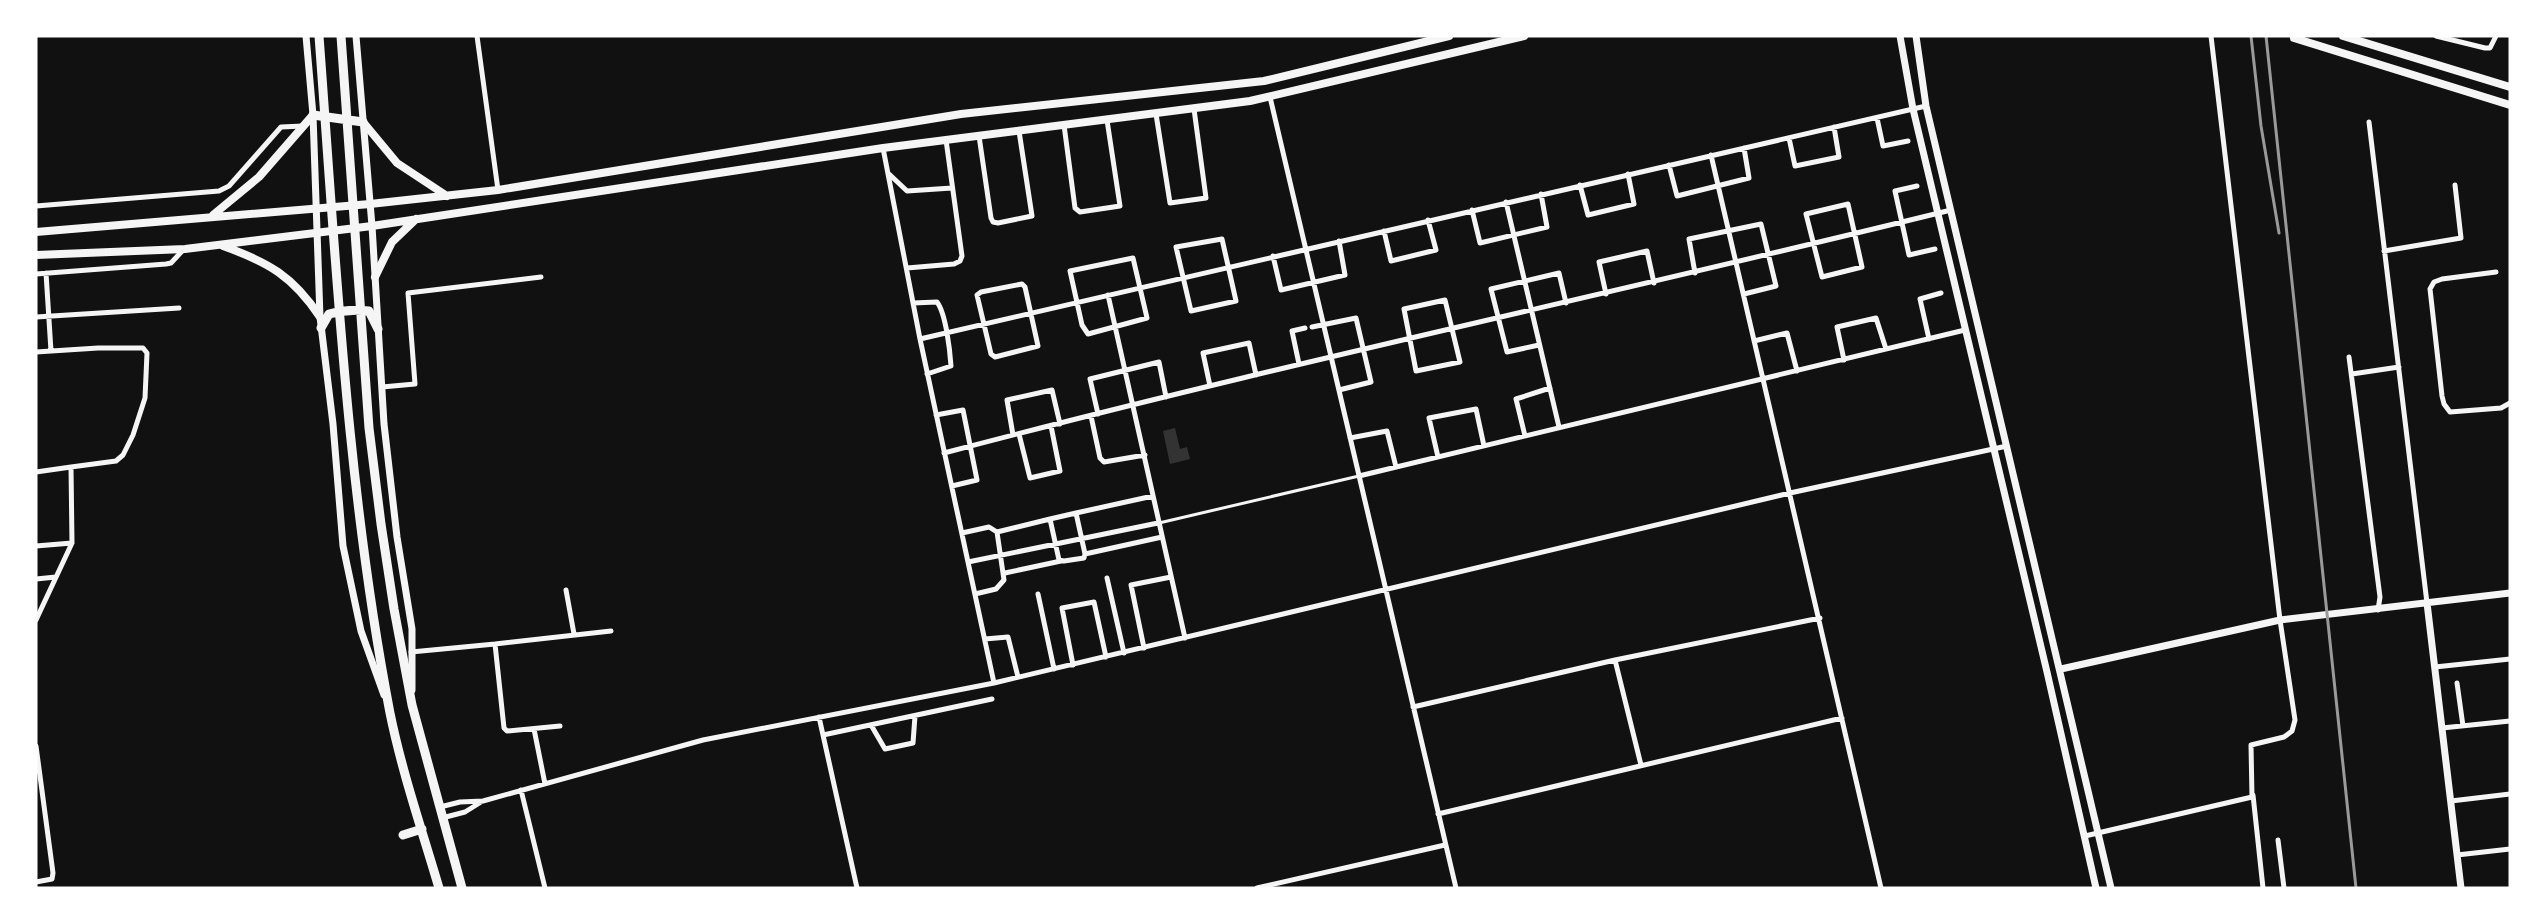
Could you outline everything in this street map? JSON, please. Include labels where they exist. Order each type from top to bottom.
[{"type":"main road","points":[[319,36],[349,428],[360,527],[391,715],[440,888]]},
{"type":"main road","points":[[341,36],[369,428],[394,609],[408,653],[412,705],[462,888]]},
{"type":"main road","points":[[36,232],[370,204],[498,190],[961,114],[1264,81],[1449,36]]},
{"type":"main road","points":[[36,255],[184,249],[372,226],[884,148],[1194,109],[1270,97],[1524,36]]},
{"type":"main road","points":[[2343,36],[2510,87]]},
{"type":"main road","points":[[2294,38],[2510,105]]},
{"type":"main road","points":[[212,216],[259,177],[313,115],[363,122],[398,163],[447,196]]},
{"type":"main road","points":[[375,277],[392,242],[417,218]]},
{"type":"main road","points":[[220,245],[268,264],[289,278],[306,296],[320,317]]},
{"type":"main road","points":[[321,328],[329,314],[344,310],[357,310],[369,311],[378,329]]},
{"type":"main road","points":[[403,835],[422,830]]},
{"type":"street","points":[[306,36],[313,115],[320,317],[333,424],[343,546],[361,631],[391,715]]},
{"type":"street","points":[[356,36],[372,226],[382,387],[395,526],[412,629],[408,653],[611,631]]},
{"type":"street","points":[[477,36],[498,190]]},
{"type":"street","points":[[1900,36],[1912,110],[2048,672],[2096,888]]},
{"type":"street","points":[[1916,36],[1926,106],[2111,888]]},
{"type":"street","points":[[2211,36],[2280,620],[2295,720],[2292,731],[2284,737],[2251,745],[2253,795],[2263,888]]},
{"type":"street","points":[[2436,36],[2485,48],[2490,48],[2496,36]]},
{"type":"street","points":[[1270,97],[1456,888]]},
{"type":"street","points":[[920,339],[1926,106]]},
{"type":"street","points":[[1156,114],[1170,203],[1199,200],[1206,198],[1194,109]]},
{"type":"street","points":[[1877,118],[1883,146],[1908,141]]},
{"type":"street","points":[[1064,125],[1075,208],[1080,212],[1120,206],[1107,120]]},
{"type":"street","points":[[2369,122],[2461,888]]},
{"type":"street","points":[[36,206],[219,190],[229,186],[281,127],[303,126]]},
{"type":"street","points":[[1789,138],[1795,166],[1839,156],[1834,128]]},
{"type":"street","points":[[979,135],[991,218],[993,222],[998,223],[1032,216],[1018,131]]},
{"type":"street","points":[[907,268],[954,264],[960,261],[962,256],[946,140]]},
{"type":"street","points":[[884,148],[927,374],[994,683]]},
{"type":"street","points":[[1669,165],[1677,196],[1749,178],[1744,148]]},
{"type":"street","points":[[1711,155],[1881,888]]},
{"type":"street","points":[[888,173],[907,191],[952,188]]},
{"type":"street","points":[[1580,185],[1588,215],[1611,210],[1634,204],[1628,174]]},
{"type":"street","points":[[2384,251],[2461,238],[2455,185]]},
{"type":"street","points":[[1917,186],[1895,191],[1910,255],[1935,249]]},
{"type":"street","points":[[1472,210],[1480,243],[1547,227],[1541,194]]},
{"type":"street","points":[[1506,202],[1559,427]]},
{"type":"street","points":[[1848,204],[1862,267],[1822,277],[1813,244],[1806,214],[1848,204]]},
{"type":"street","points":[[944,453],[1331,356],[1736,264],[1951,210]]},
{"type":"street","points":[[1384,231],[1391,261],[1436,250],[1428,220]]},
{"type":"street","points":[[1695,273],[1689,239],[1761,224],[1776,286],[1744,294]]},
{"type":"street","points":[[1222,239],[1229,267],[1236,301],[1191,311],[1176,247],[1222,239]]},
{"type":"street","points":[[1274,256],[1281,290],[1345,275],[1339,241]]},
{"type":"street","points":[[36,274],[166,264],[171,263],[184,249]]},
{"type":"street","points":[[1606,294],[1599,262],[1647,251],[1654,283]]},
{"type":"street","points":[[1133,258],[1140,287],[1147,318],[1088,334],[1082,324],[1069,274],[1072,269],[1133,258]]},
{"type":"street","points":[[2496,272],[2442,279],[2434,282],[2430,289],[2442,396],[2447,410],[2450,412],[2501,408],[2510,403]]},
{"type":"street","points":[[46,273],[51,351]]},
{"type":"street","points":[[1539,345],[1507,352],[1491,289],[1559,273],[1566,303]]},
{"type":"street","points":[[382,387],[415,384],[408,293],[541,277]]},
{"type":"street","points":[[1022,284],[1025,287],[1031,313],[1038,346],[994,357],[991,354],[977,295],[1022,284]]},
{"type":"street","points":[[1929,339],[1920,298],[1941,293]]},
{"type":"street","points":[[1108,295],[1185,638]]},
{"type":"street","points":[[1445,300],[1453,329],[1460,362],[1416,371],[1404,309],[1445,300]]},
{"type":"street","points":[[913,303],[937,302],[946,333],[951,366],[927,374]]},
{"type":"street","points":[[36,317],[179,308]]},
{"type":"street","points":[[1312,327],[1356,318],[1371,382],[1339,390]]},
{"type":"street","points":[[1844,360],[1837,327],[1876,318],[1886,349]]},
{"type":"street","points":[[1299,364],[1292,331],[1305,328]]},
{"type":"street","points":[[1359,476],[1965,330]]},
{"type":"street","points":[[1754,340],[1787,333],[1797,371]]},
{"type":"street","points":[[1210,386],[1203,353],[1249,343],[1256,375]]},
{"type":"street","points":[[36,352],[143,348],[147,353],[145,398],[133,435],[123,455],[116,461],[36,472]]},
{"type":"street","points":[[2349,357],[2380,597],[2378,610]]},
{"type":"street","points":[[1098,414],[1090,379],[1126,370],[1159,362],[1166,397]]},
{"type":"street","points":[[2352,374],[2398,368]]},
{"type":"street","points":[[1525,436],[1516,399],[1550,388]]},
{"type":"street","points":[[1051,426],[1060,471],[1030,478],[1007,400],[1052,390],[1060,424]]},
{"type":"street","points":[[1438,457],[1429,418],[1476,409],[1484,446]]},
{"type":"street","points":[[936,415],[963,410],[977,480],[952,486]]},
{"type":"street","points":[[1090,416],[1100,458],[1104,462],[1145,455]]},
{"type":"street","points":[[1350,438],[1387,430],[1396,467]]},
{"type":"street","points":[[440,807],[460,802],[483,801],[703,740],[994,683],[1790,493],[2007,446]]},
{"type":"street","points":[[36,620],[72,543],[71,467]]},
{"type":"street","points":[[962,532],[989,527],[998,532],[1153,496]]},
{"type":"street","points":[[1076,513],[1085,554]]},
{"type":"street","points":[[1050,519],[1055,546],[1061,561]]},
{"type":"street","points":[[968,562],[1055,546],[1158,523]]},
{"type":"street","points":[[975,594],[1000,588],[1005,573],[998,532]]},
{"type":"street","points":[[1005,573],[1084,558],[1085,554],[1162,537]]},
{"type":"street","points":[[36,546],[72,543]]},
{"type":"street","points":[[36,579],[56,577]]},
{"type":"street","points":[[1144,648],[1131,585],[1171,577]]},
{"type":"street","points":[[1107,578],[1124,653]]},
{"type":"street","points":[[566,590],[574,634]]},
{"type":"street","points":[[2048,672],[2280,620],[2510,593]]},
{"type":"street","points":[[1038,594],[1054,669]]},
{"type":"street","points":[[1073,665],[1062,608],[1094,602],[1106,657]]},
{"type":"street","points":[[1413,707],[1615,660],[1820,618]]},
{"type":"street","points":[[985,639],[1008,637],[1018,677]]},
{"type":"street","points":[[495,644],[503,726],[507,731],[560,726]]},
{"type":"street","points":[[2435,667],[2510,659]]},
{"type":"street","points":[[1615,660],[1641,765]]},
{"type":"street","points":[[2457,683],[2463,726]]},
{"type":"street","points":[[823,735],[992,699]]},
{"type":"street","points":[[871,725],[885,749],[913,743],[915,716]]},
{"type":"street","points":[[819,717],[857,888]]},
{"type":"street","points":[[1438,814],[1842,718]]},
{"type":"street","points":[[2442,728],[2510,721]]},
{"type":"street","points":[[534,729],[545,784]]},
{"type":"street","points":[[36,746],[53,876],[48,881],[36,882]]},
{"type":"street","points":[[521,790],[545,888]]},
{"type":"street","points":[[2451,801],[2510,794]]},
{"type":"street","points":[[2085,836],[2250,798],[2253,795]]},
{"type":"street","points":[[442,818],[465,812],[483,801]]},
{"type":"street","points":[[2278,840],[2284,888]]},
{"type":"street","points":[[1257,888],[1445,845]]},
{"type":"street","points":[[2457,855],[2510,849]]},
{"type":"lane","points":[[1158,523],[1359,476]]},
{"type":"shaded area","points":[[1175,428],[1180,449],[1187,447],[1190,459],[1170,464],[1163,431]]},
{"type":"railway","points":[[2251,36],[2261,126],[2279,233]]},
{"type":"railway","points":[[2266,36],[2356,888]]}]
